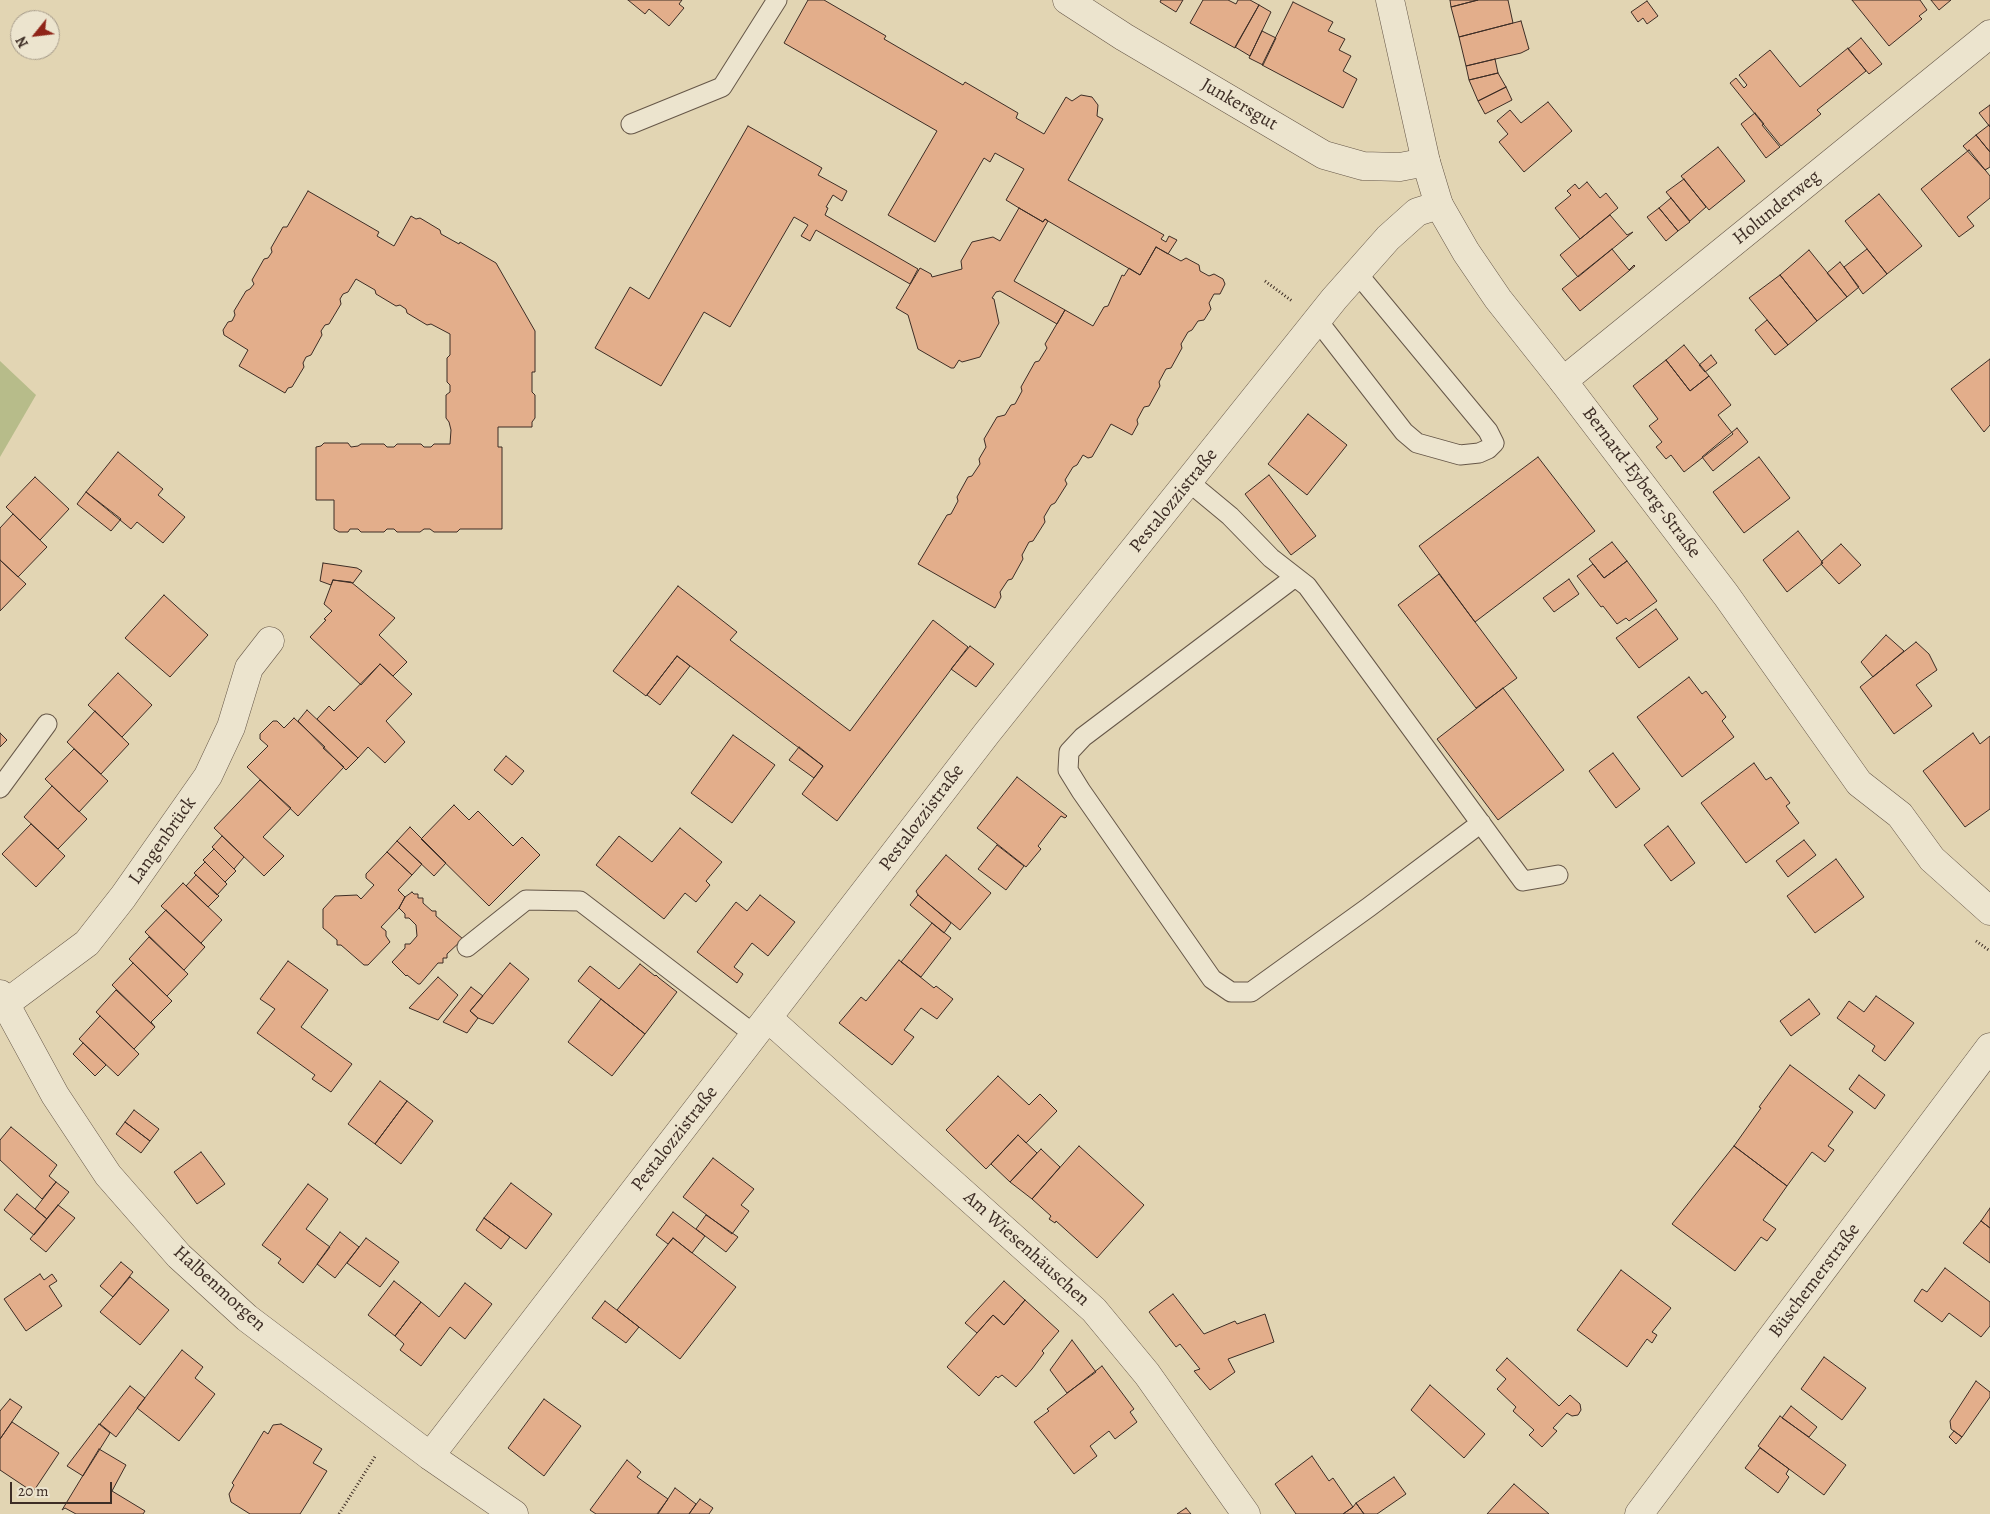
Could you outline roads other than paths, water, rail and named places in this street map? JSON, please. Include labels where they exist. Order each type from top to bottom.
[{"type":"street","name":"Junkersgut","points":[[1067,0],[1141,47],[1324,155],[1363,166],[1400,167],[1426,162]]},
{"type":"street","name":"Bernard-Eyberg-Straße","points":[[1390,0],[1426,162],[1439,205],[1466,252],[1498,299],[1726,595],[1859,783],[1900,814],[1932,859],[1990,911]]},
{"type":"street","name":"Holunderweg","points":[[1563,381],[1990,34]]},
{"type":"street","name":"Pestalozzistraße","points":[[430,1456],[987,733],[1334,299],[1388,238],[1417,212],[1439,205]]},
{"type":"street","name":"Langenbrück","points":[[2,999],[87,942],[123,897],[208,776],[231,727],[248,668],[270,641]]},
{"type":"street","name":"Halbenmorgen","points":[[2,999],[55,1095],[108,1175],[179,1256],[247,1318],[430,1456],[514,1514]]},
{"type":"street","name":"Am Wiesenhäuschen","points":[[762,1027],[1094,1310],[1147,1374],[1246,1514]]},
{"type":"street","name":"Büschemerstraße","points":[[1639,1514],[1990,1047]]},
{"type":"lane","points":[[630,124],[722,87],[777,0]]},
{"type":"lane","points":[[1318,321],[1404,432],[1417,443],[1460,455],[1479,454],[1488,449],[1494,442],[1488,431],[1357,274]]},
{"type":"lane","points":[[1189,482],[1230,516],[1271,558],[1307,586],[1523,881],[1558,876]]},
{"type":"lane","points":[[1295,576],[1083,736],[1069,752],[1068,770],[1081,791],[1212,979],[1231,992],[1251,992],[1481,823]]},
{"type":"lane","points":[[0,788],[47,724]]},
{"type":"lane","points":[[467,947],[526,900],[580,901],[762,1027]]}]
